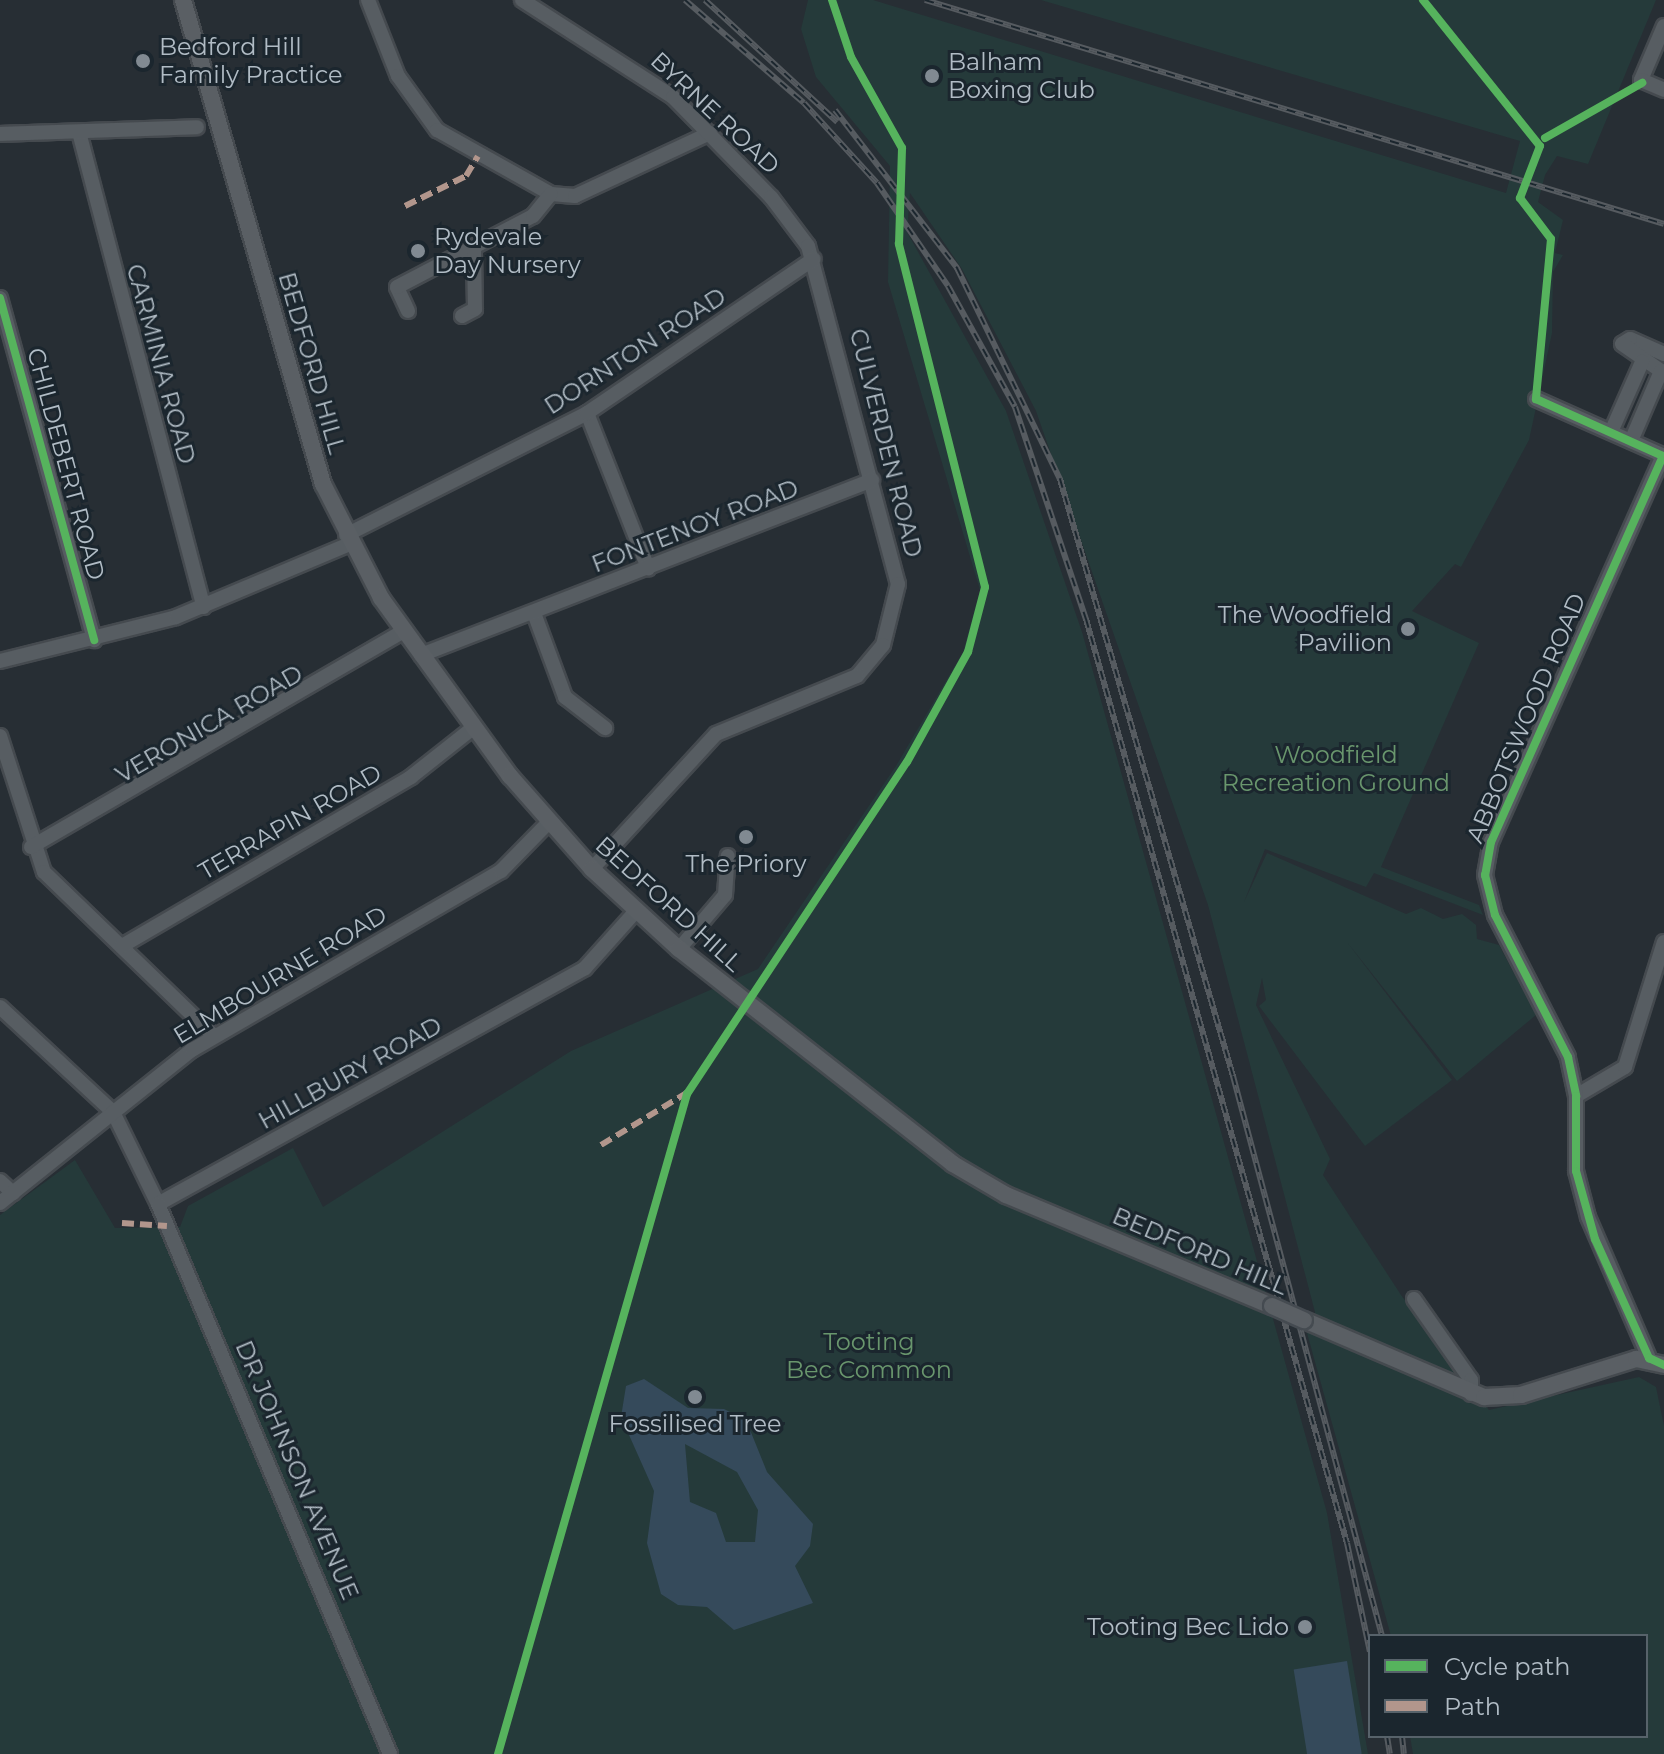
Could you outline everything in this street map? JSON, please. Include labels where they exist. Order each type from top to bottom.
[{"type":"main road","name":"BEDFORD HILL","points":[[183,0],[307,435],[348,539],[404,631],[474,727],[549,822],[636,911],[679,949],[980,1180],[1471,1394],[1521,1395],[1660,1362]]},
{"type":"street","points":[[368,0],[398,76],[437,130],[551,194],[575,196],[710,133]]},
{"type":"street","name":"BYRNE ROAD","points":[[522,0],[627,61],[710,133],[780,208],[814,259]]},
{"type":"street","points":[[1664,26],[1642,83],[1664,90]]},
{"type":"street","points":[[0,134],[197,127]]},
{"type":"street","name":"CARMINIA ROAD","points":[[79,132],[204,607]]},
{"type":"street","points":[[408,311],[397,287],[474,250],[533,216],[551,194]]},
{"type":"street","points":[[462,316],[475,309],[474,250]]},
{"type":"street","name":"DORNTON ROAD","points":[[0,661],[94,640],[204,607],[348,539],[587,413],[814,259]]},
{"type":"street","name":"CULVERDEN ROAD","points":[[592,869],[716,734],[839,686],[874,660],[894,617],[898,584],[814,259]]},
{"type":"street","name":"CHILDEBERT ROAD","points":[[0,298],[94,640]]},
{"type":"street","points":[[1631,441],[1662,372],[1622,351],[1624,339],[1664,354]]},
{"type":"street","points":[[1611,432],[1642,362]]},
{"type":"street","points":[[1536,399],[1663,456]]},
{"type":"street","points":[[587,413],[648,568]]},
{"type":"street","name":"ABBOTSWOOD ROAD","points":[[1660,1362],[1588,1217],[1575,1161],[1576,1096],[1557,1029],[1495,915],[1487,856],[1663,456]]},
{"type":"street","name":"FONTENOY ROAD","points":[[421,655],[872,480]]},
{"type":"street","points":[[534,613],[565,697],[605,728]]},
{"type":"street","name":"VERONICA ROAD","points":[[31,847],[404,631]]},
{"type":"street","name":"TERRAPIN ROAD","points":[[122,946],[411,777],[474,727]]},
{"type":"street","points":[[0,736],[31,847],[44,872],[213,1035]]},
{"type":"street","name":"ELMBOURNE ROAD","points":[[0,1203],[213,1035],[501,871],[549,822]]},
{"type":"street","points":[[679,949],[725,895],[728,856]]},
{"type":"street","name":"HILLBURY ROAD","points":[[158,1204],[585,968],[636,911]]},
{"type":"street","points":[[1576,1096],[1625,1067],[1664,942]]},
{"type":"street","points":[[0,1007],[113,1112],[158,1204]]},
{"type":"street","points":[[0,1181],[13,1193]]},
{"type":"street","name":"DR JOHNSON AVENUE","points":[[158,1204],[390,1754]]},
{"type":"street","points":[[1414,1299],[1471,1380],[1471,1394]]},
{"type":"green space","name":"Tooting Bec Common","points":[[808,0],[873,0],[1506,193],[1520,141],[1041,0],[1656,0],[1588,164],[1557,156],[1545,175],[1538,202],[1563,220],[1555,253],[1563,255],[1553,272],[1552,333],[1529,440],[1461,567],[1455,564],[1412,611],[1479,643],[1381,867],[1479,905],[1483,915],[1374,873],[1366,887],[1265,849],[1244,902],[1267,853],[1406,914],[1421,908],[1443,919],[1462,914],[1476,925],[1477,939],[1499,945],[1536,1015],[1457,1081],[1347,942],[1452,1080],[1365,1146],[1259,1006],[1266,1000],[1262,978],[1256,1005],[1330,1159],[1323,1175],[1401,1295],[1489,1410],[1639,1377],[1656,1387],[1664,1426],[1664,1754],[1413,1754],[1410,1738],[1648,1738],[1648,1634],[1390,1634],[1307,1333],[1315,1312],[1208,905],[1036,411],[962,269],[910,193],[907,232],[1006,411],[1082,632],[1327,1513],[1368,1754],[0,1754],[0,1215],[75,1160],[115,1228],[180,1227],[188,1206],[293,1148],[323,1207],[571,1051],[758,969],[896,766],[963,652],[980,590],[888,282],[890,166],[816,77],[801,29]]},
{"type":"water","points":[[644,1379],[688,1408],[724,1409],[746,1420],[767,1472],[813,1524],[810,1546],[795,1566],[813,1603],[734,1630],[707,1607],[678,1605],[661,1594],[647,1543],[654,1491],[621,1417],[626,1386]],"holes":[[[685,1444],[737,1472],[758,1510],[755,1542],[726,1542],[716,1513],[690,1502]]]},
{"type":"water","points":[[1347,1661],[1362,1754],[1307,1754],[1294,1669]]},
{"type":"railway","points":[[685,0],[804,103],[877,183],[948,286],[1015,407],[1086,619],[1347,1543],[1368,1643]]},
{"type":"railway","points":[[705,0],[837,122]]},
{"type":"railway","points":[[925,0],[1664,224]]},
{"type":"railway","points":[[835,110],[957,268],[1060,479],[1233,1076],[1381,1634]]},
{"type":"railway","points":[[1387,1738],[1390,1754]]},
{"type":"railway","points":[[1402,1738],[1404,1754]]},
{"type":"marked path","points":[[405,206],[466,176],[478,156]]},
{"type":"marked path","points":[[601,1145],[688,1092]]},
{"type":"marked path","points":[[122,1223],[167,1226]]},
{"type":"cycle path","points":[[498,1754],[687,1094],[907,762],[968,652],[985,587],[899,244],[902,148],[851,57],[832,0]]},
{"type":"cycle path","points":[[1423,0],[1540,146],[1520,198],[1551,239],[1536,399],[1663,456],[1491,842],[1485,875],[1495,915],[1568,1057],[1576,1096],[1576,1171],[1595,1239],[1649,1358],[1664,1365]]},
{"type":"cycle path","points":[[1545,138],[1642,83]]},
{"type":"cycle path","points":[[0,298],[94,640]]},
{"type":"place","name":"Bedford Hill Family Practice","points":[[143,61]]},
{"type":"place","name":"Balham Boxing Club","points":[[932,76]]},
{"type":"place","name":"Rydevale Day Nursery","points":[[418,251]]},
{"type":"place","name":"The Woodfield Pavilion","points":[[1408,629]]},
{"type":"place","name":"The Priory","points":[[746,837]]},
{"type":"place","name":"Fossilised Tree","points":[[695,1397]]},
{"type":"place","name":"Tooting Bec Lido","points":[[1305,1627]]},
{"type":"park label","name":"Woodfield Recreation Ground","points":[[1336,769]]}]
